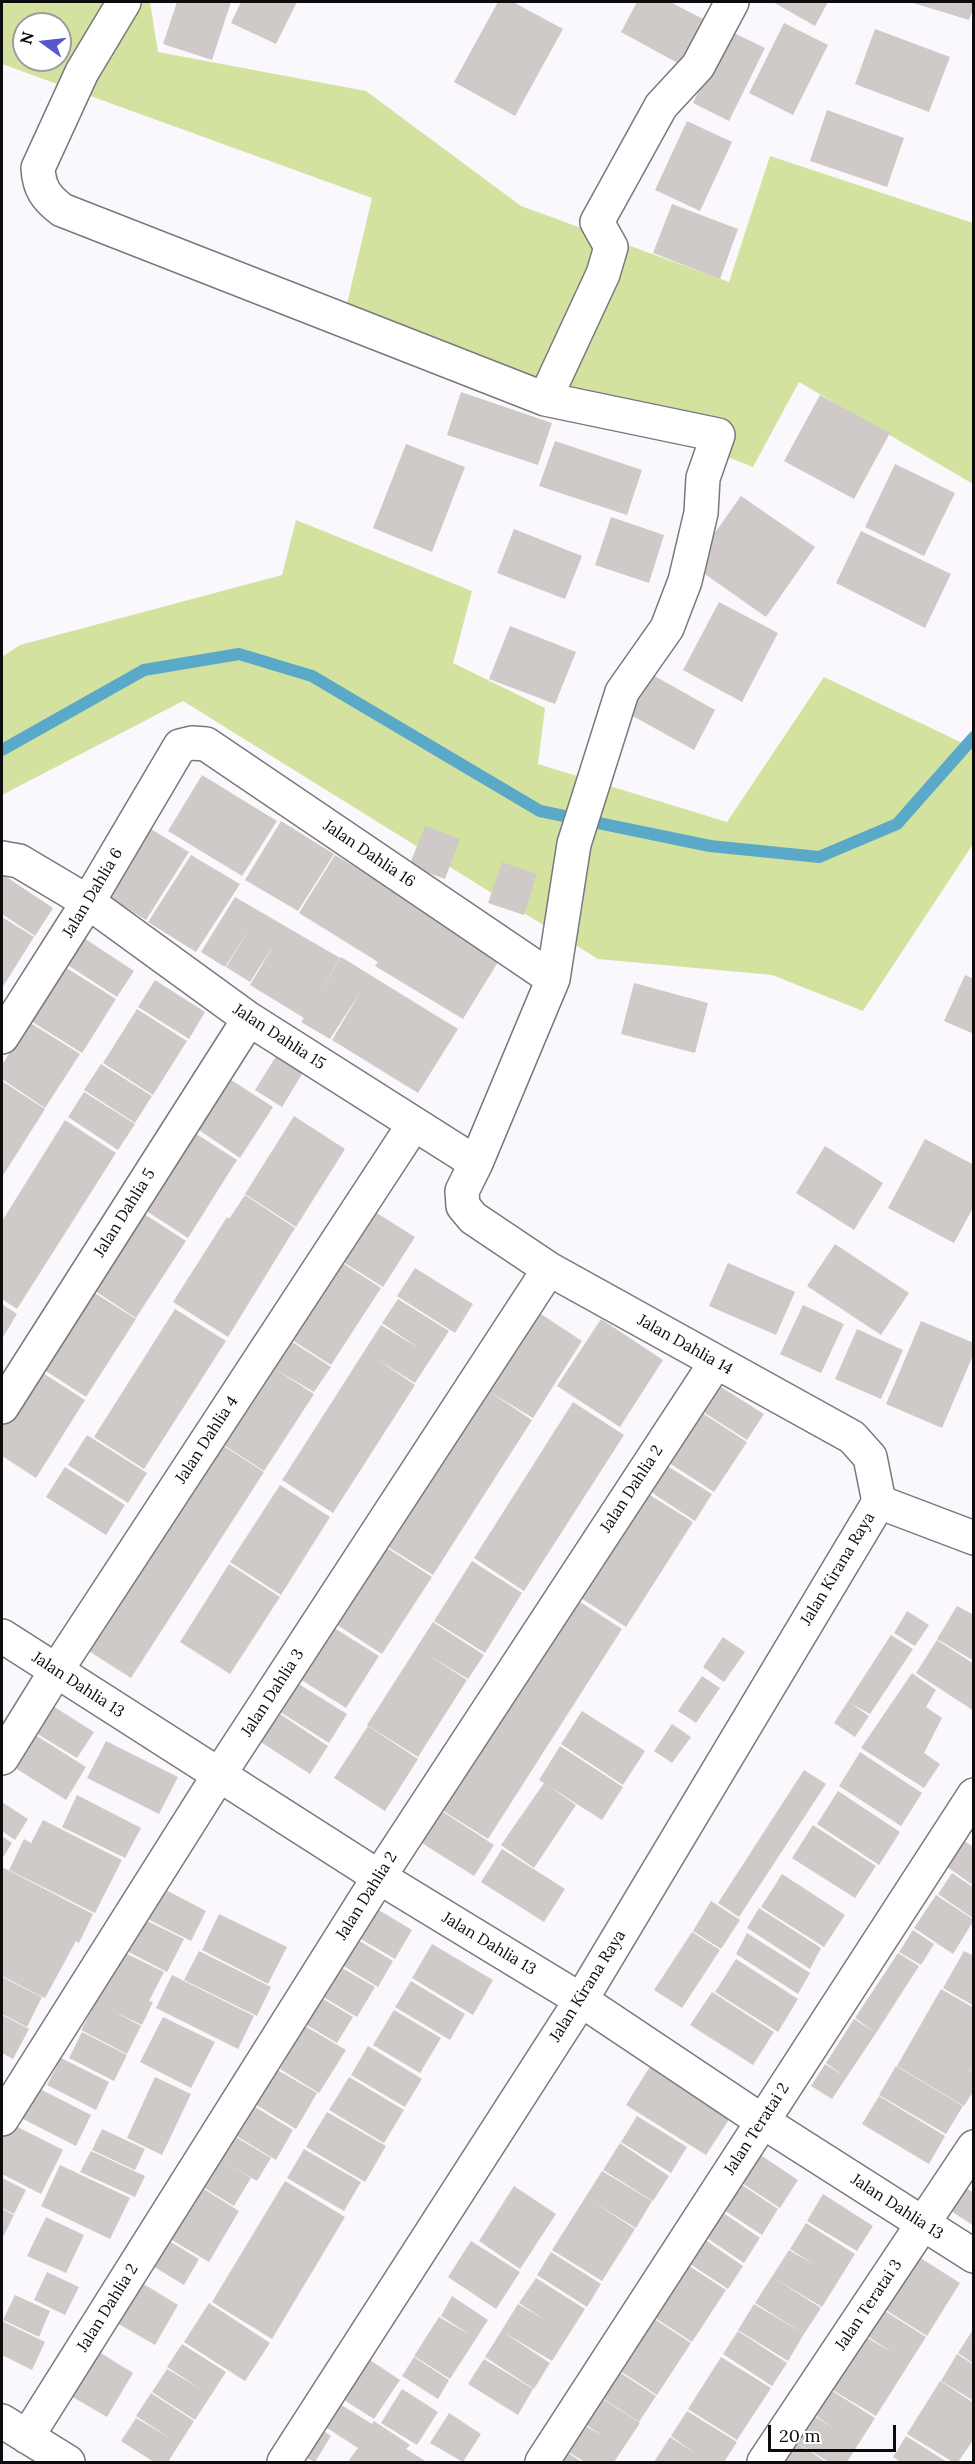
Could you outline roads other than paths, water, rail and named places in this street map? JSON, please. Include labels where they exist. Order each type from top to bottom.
[{"type":"street","points":[[124,2],[82,72],[38,168],[39,182],[48,200],[62,210],[545,399],[718,435],[703,478],[701,513],[685,581],[667,628],[622,692],[574,844],[553,979],[476,1164]]},
{"type":"street","points":[[545,399],[603,274],[611,247],[597,222],[661,106],[698,66],[732,2]]},
{"type":"street","name":"Jalan Dahlia 16","points":[[180,746],[192,743],[206,744],[553,979]]},
{"type":"street","name":"Jalan Dahlia 6","points":[[2,1037],[88,902],[180,746]]},
{"type":"street","name":"Jalan Dahlia 15","points":[[2,858],[19,861],[88,902],[249,1019],[476,1164]]},
{"type":"street","name":"Jalan Dahlia 5","points":[[2,1407],[249,1019]]},
{"type":"street","name":"Jalan Dahlia 4","points":[[2,1758],[56,1671],[414,1124]]},
{"type":"street","name":"Jalan Dahlia 14","points":[[476,1164],[462,1191],[463,1206],[473,1218],[549,1269],[852,1437],[870,1456],[879,1502]]},
{"type":"street","name":"Jalan Dahlia 3","points":[[2,2119],[219,1775],[549,1269]]},
{"type":"street","name":"Jalan Dahlia 2","points":[[14,2429],[716,1362]]},
{"type":"street","points":[[879,1502],[974,1538]]},
{"type":"street","name":"Jalan Kirana Raya","points":[[284,2463],[581,2000],[879,1502]]},
{"type":"street","name":"Jalan Dahlia 13","points":[[2,1636],[379,1877],[581,2000],[762,2121],[974,2256]]},
{"type":"street","name":"Jalan Teratai 2","points":[[542,2463],[974,1795]]},
{"type":"street","name":"Jalan Teratai 3","points":[[764,2463],[974,2146]]},
{"type":"street","points":[[14,2429],[68,2463]]},
{"type":"waterway","points":[[2,750],[144,670],[239,654],[312,676],[540,811],[710,846],[819,857],[897,824],[974,737]]}]
